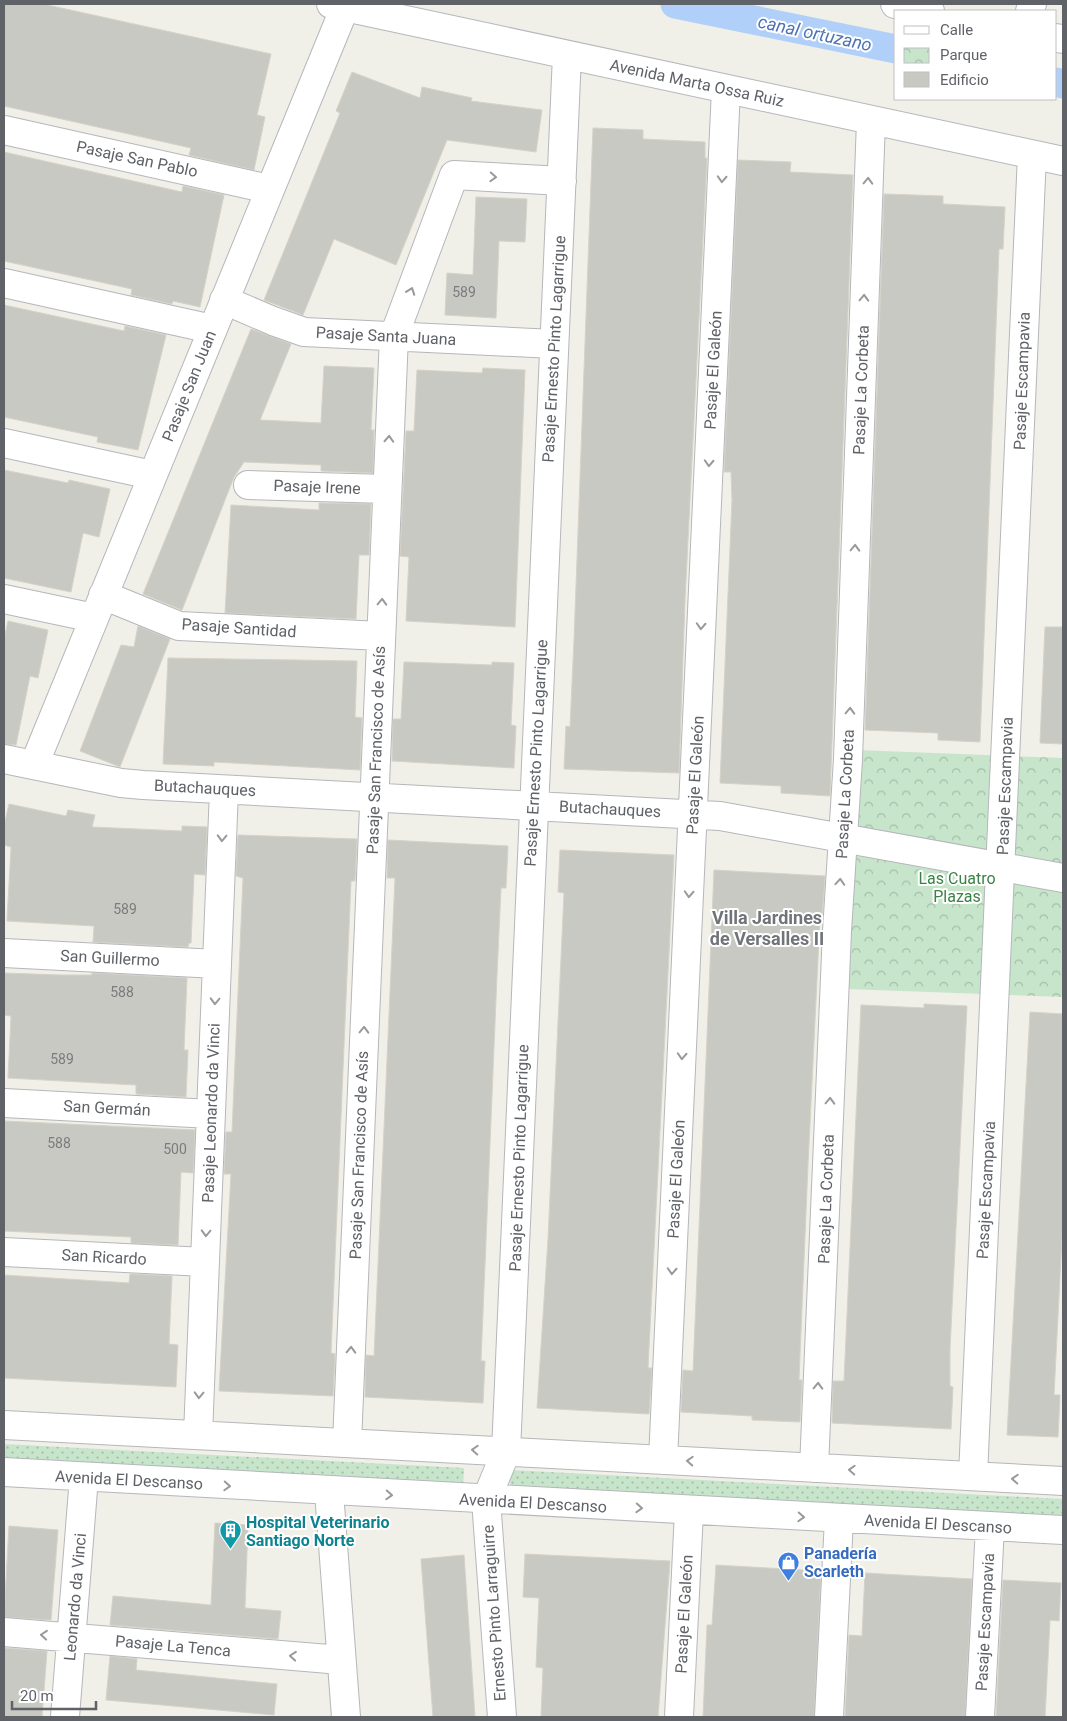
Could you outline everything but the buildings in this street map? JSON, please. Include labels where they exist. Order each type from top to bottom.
[{"type":"street","points":[[895,4],[925,10]]},
{"type":"street","name":"Avenida Marta Ossa Ruiz","points":[[338,5],[1063,161]]},
{"type":"street","name":"Pasaje San Juan","points":[[34,766],[269,189],[338,5]]},
{"type":"street","name":"Pasaje Ernesto Pinto Lagarrigue","points":[[506,1452],[567,55]]},
{"type":"street","name":"Pasaje El Galeón","points":[[663,1460],[726,90]]},
{"type":"street","name":"Pasaje La Corbeta","points":[[814,1468],[848,759],[871,120]]},
{"type":"street","name":"Pasaje San Pablo","points":[[4,130],[269,189]]},
{"type":"street","name":"Pasaje Escampavia","points":[[974,1476],[1032,154]]},
{"type":"street","name":"Pasaje San Francisco de Asís","points":[[346,1443],[394,336],[454,176],[562,181]]},
{"type":"street","points":[[4,283],[212,329]]},
{"type":"street","name":"Pasaje Santa Juana","points":[[224,300],[273,322],[304,332],[554,344]]},
{"type":"street","points":[[4,443],[152,475]]},
{"type":"street","name":"Pasaje Irene","points":[[248,485],[387,489]]},
{"type":"street","name":"Pasaje Santidad","points":[[4,599],[99,606],[179,626],[381,636]]},
{"type":"street","name":"Butachauques","points":[[4,759],[121,783],[374,798],[692,813],[748,820],[1063,878]]},
{"type":"street","name":"Pasaje Leonardo da Vinci","points":[[198,1436],[224,790]]},
{"type":"street","name":"San Guillermo","points":[[4,953],[217,964]]},
{"type":"street","name":"San Germán","points":[[4,1103],[210,1114]]},
{"type":"street","name":"San Ricardo","points":[[4,1252],[205,1262]]},
{"type":"street","points":[[4,1425],[1063,1481]]},
{"type":"street","name":"Ernesto Pinto Larraguirre","points":[[502,1717],[486,1500],[506,1452]]},
{"type":"street","name":"Avenida El Descanso","points":[[4,1472],[329,1492],[1063,1530]]},
{"type":"street","name":"Leonardo da Vinci","points":[[65,1717],[84,1477]]},
{"type":"street","points":[[329,1492],[346,1717]]},
{"type":"street","name":"Pasaje El Galeón","points":[[679,1717],[689,1511]]},
{"type":"street","points":[[828,1717],[839,1519]]},
{"type":"street","name":"Pasaje Escampavia","points":[[980,1717],[990,1527]]},
{"type":"street","name":"Pasaje La Tenca","points":[[4,1632],[342,1660]]},
{"type":"green space","name":"Las Cuatro Plazas","points":[[857,750],[1063,758],[1063,997],[847,989]]},
{"type":"green space","points":[[4,1444],[464,1468],[463,1489],[4,1465]]},
{"type":"green space","points":[[511,1470],[1063,1499],[1063,1517],[510,1488]]},
{"type":"waterway","name":"canal ortuzano","points":[[675,4],[894,49]]},
{"type":"waterway","name":"canal ortuzano","points":[[1057,82],[1063,84]]},
{"type":"place","name":"Hospital Veterinario Santiago Norte","points":[[230,1550]]},
{"type":"place","name":"Panadería Scarleth","points":[[788,1581]]},
{"type":"district","name":"Villa Jardines de Versalles II","points":[[767,928]]}]
